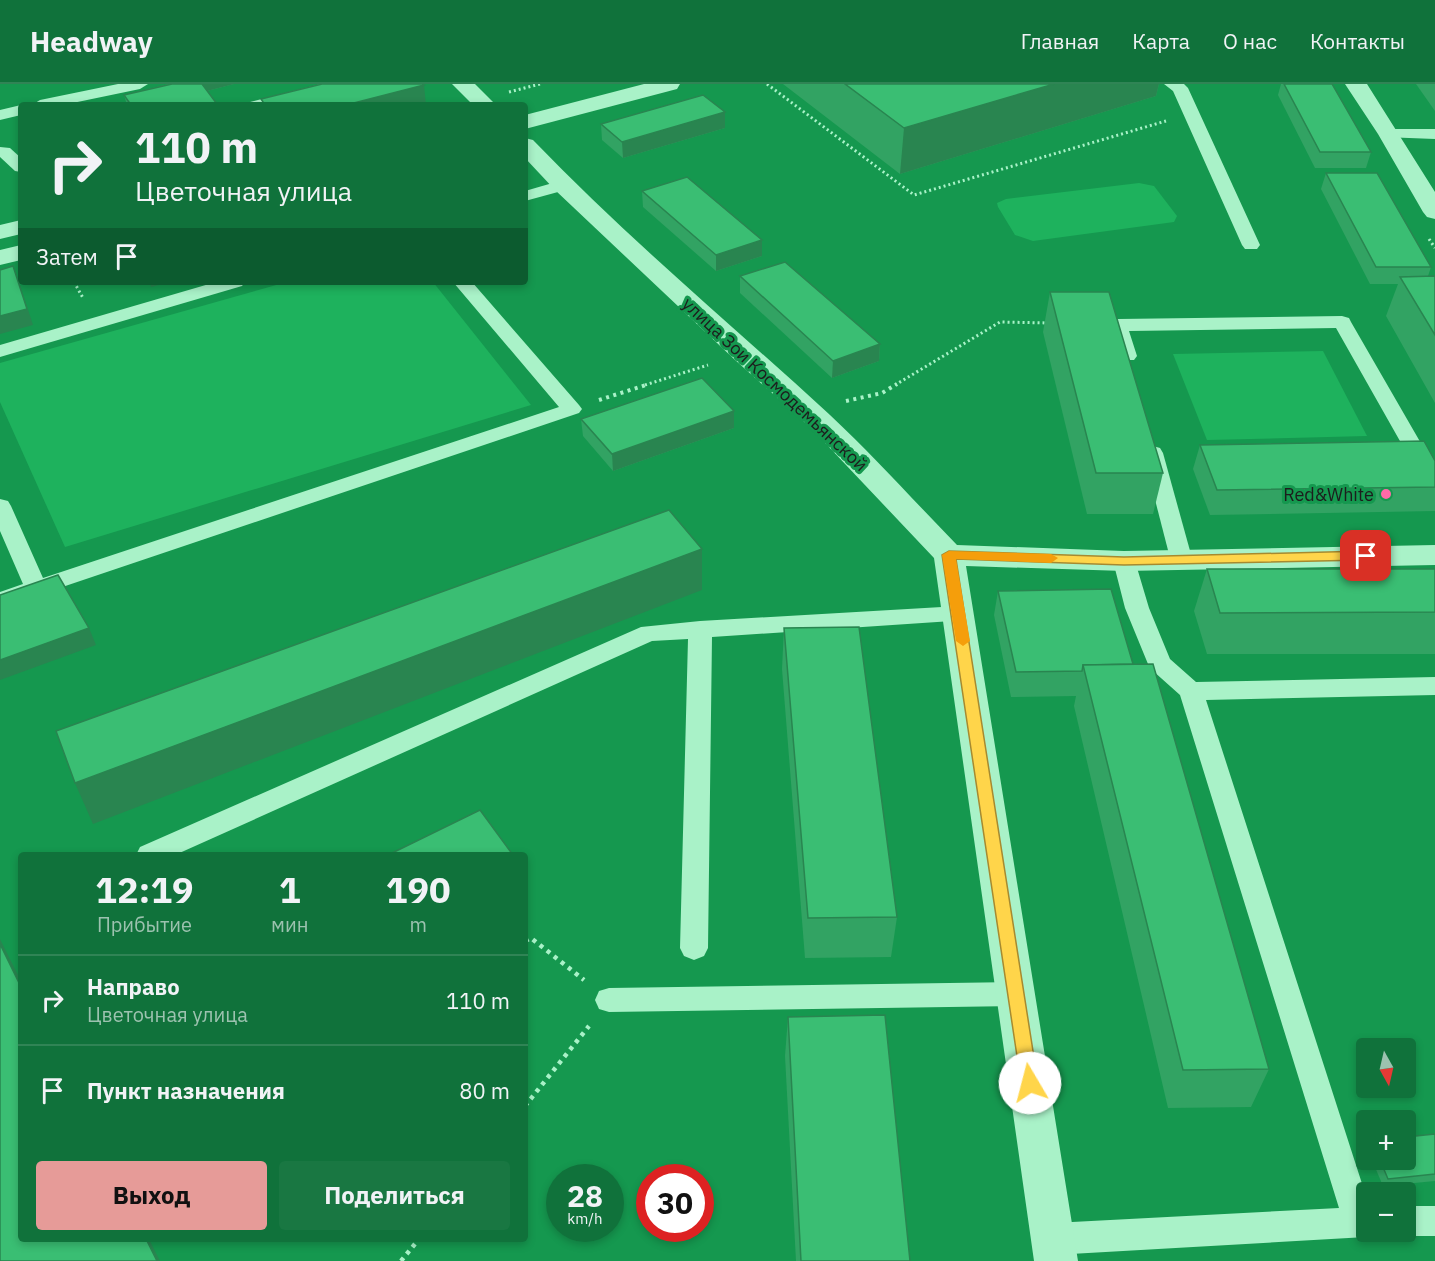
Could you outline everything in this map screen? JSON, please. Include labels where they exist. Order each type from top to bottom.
[{"type":"street","points":[[463,84],[481,102]]},
{"type":"street","points":[[528,109],[589,84]]},
{"type":"street","points":[[528,111],[669,84]]},
{"type":"street","points":[[1356,84],[1389,134],[1435,212]]},
{"type":"street","name":"улица Зои Космодемьянской","points":[[528,148],[563,185],[743,353],[808,410],[949,555]]},
{"type":"street","points":[[0,232],[18,228]]},
{"type":"street","points":[[0,258],[18,253]]},
{"type":"street","points":[[1054,1250],[949,555],[1124,561],[1181,558],[1435,555]]},
{"type":"lane","points":[[54,102],[140,84]]},
{"type":"lane","points":[[268,102],[340,84]]},
{"type":"lane","points":[[1172,84],[1180,88],[1251,245]]},
{"type":"lane","points":[[0,115],[18,111]]},
{"type":"lane","points":[[1389,134],[1435,134]]},
{"type":"lane","points":[[2,151],[18,164]]},
{"type":"lane","points":[[528,195],[563,185]]},
{"type":"lane","points":[[0,351],[226,285]]},
{"type":"lane","points":[[0,600],[572,409],[465,285]]},
{"type":"lane","points":[[1130,370],[1118,325],[1342,322],[1416,453]]},
{"type":"lane","points":[[1148,436],[1181,558]]},
{"type":"lane","points":[[0,506],[36,588]]},
{"type":"lane","points":[[1124,561],[1137,608],[1160,664],[1191,691],[1356,1200]]},
{"type":"lane","points":[[156,852],[649,633],[959,614]]},
{"type":"lane","points":[[694,948],[699,629]]},
{"type":"lane","points":[[1191,691],[1435,686]]},
{"type":"lane","points":[[609,1000],[1017,994]]},
{"type":"lane","points":[[1054,1250],[1356,1223]]},
{"type":"path","points":[[767,84],[914,195],[1190,114]]},
{"type":"path","points":[[808,410],[882,393],[1000,322],[1059,324]]},
{"type":"path","points":[[572,409],[743,353]]},
{"type":"path","points":[[528,940],[531,938],[609,1000],[528,1102]]},
{"type":"path","points":[[401,1261],[417,1242]]},
{"type":"green space","points":[[1139,183],[1154,186],[1177,216],[1174,222],[1033,241],[1015,235],[997,203],[1006,199]]},
{"type":"green space","points":[[276,285],[435,285],[531,405],[65,547],[0,402],[0,363]]},
{"type":"green space","points":[[1323,351],[1367,436],[1207,440],[1173,354]]},
{"type":"building","points":[[172,84],[202,84],[216,102],[129,102],[124,95]]},
{"type":"building","points":[[322,84],[424,85],[358,102],[263,102],[261,99]]},
{"type":"building","points":[[845,84],[1054,84],[904,128]]},
{"type":"building","points":[[1284,84],[1332,84],[1371,152],[1320,152]]},
{"type":"building","points":[[703,95],[725,112],[622,142],[601,124]]},
{"type":"building","points":[[1326,173],[1377,173],[1431,267],[1376,267]]},
{"type":"building","points":[[687,177],[762,240],[716,255],[642,191]]},
{"type":"building","points":[[785,262],[880,344],[833,361],[740,276]]},
{"type":"building","points":[[13,266],[27,309],[0,316],[0,270]]},
{"type":"building","points":[[1435,276],[1435,335],[1400,277]]},
{"type":"building","points":[[1050,292],[1109,292],[1163,473],[1096,473]]},
{"type":"building","points":[[702,378],[734,411],[612,454],[581,419]]},
{"type":"building","points":[[1424,441],[1435,461],[1435,487],[1217,490],[1200,445]]},
{"type":"building","points":[[669,510],[702,549],[75,783],[56,731]]},
{"type":"building","points":[[1207,569],[1435,569],[1435,612],[1220,613]]},
{"type":"building","points":[[58,575],[89,628],[0,660],[0,595]]},
{"type":"building","points":[[1111,589],[1133,664],[1083,665],[1082,671],[1016,672],[998,591]]},
{"type":"building","points":[[859,627],[897,917],[808,918],[784,628]]},
{"type":"building","points":[[1153,664],[1269,1069],[1183,1070],[1083,665]]},
{"type":"building","points":[[480,810],[511,852],[394,852]]},
{"type":"building","points":[[0,944],[18,981],[18,1242],[148,1242],[157,1261],[0,1261]]},
{"type":"building","points":[[885,1015],[910,1261],[801,1261],[788,1017]]},
{"type":"building","points":[[1435,1134],[1435,1174],[1388,1179],[1384,1170],[1416,1170],[1416,1136]]},
{"type":"slow traffic","points":[[963,641],[949,555],[1051,558]]},
{"type":"place","name":"Red&White","points":[[1386,494]]},
{"type":"route","points":[[1030,1083],[949,555],[1124,561],[1181,558],[1366,556]]}]
